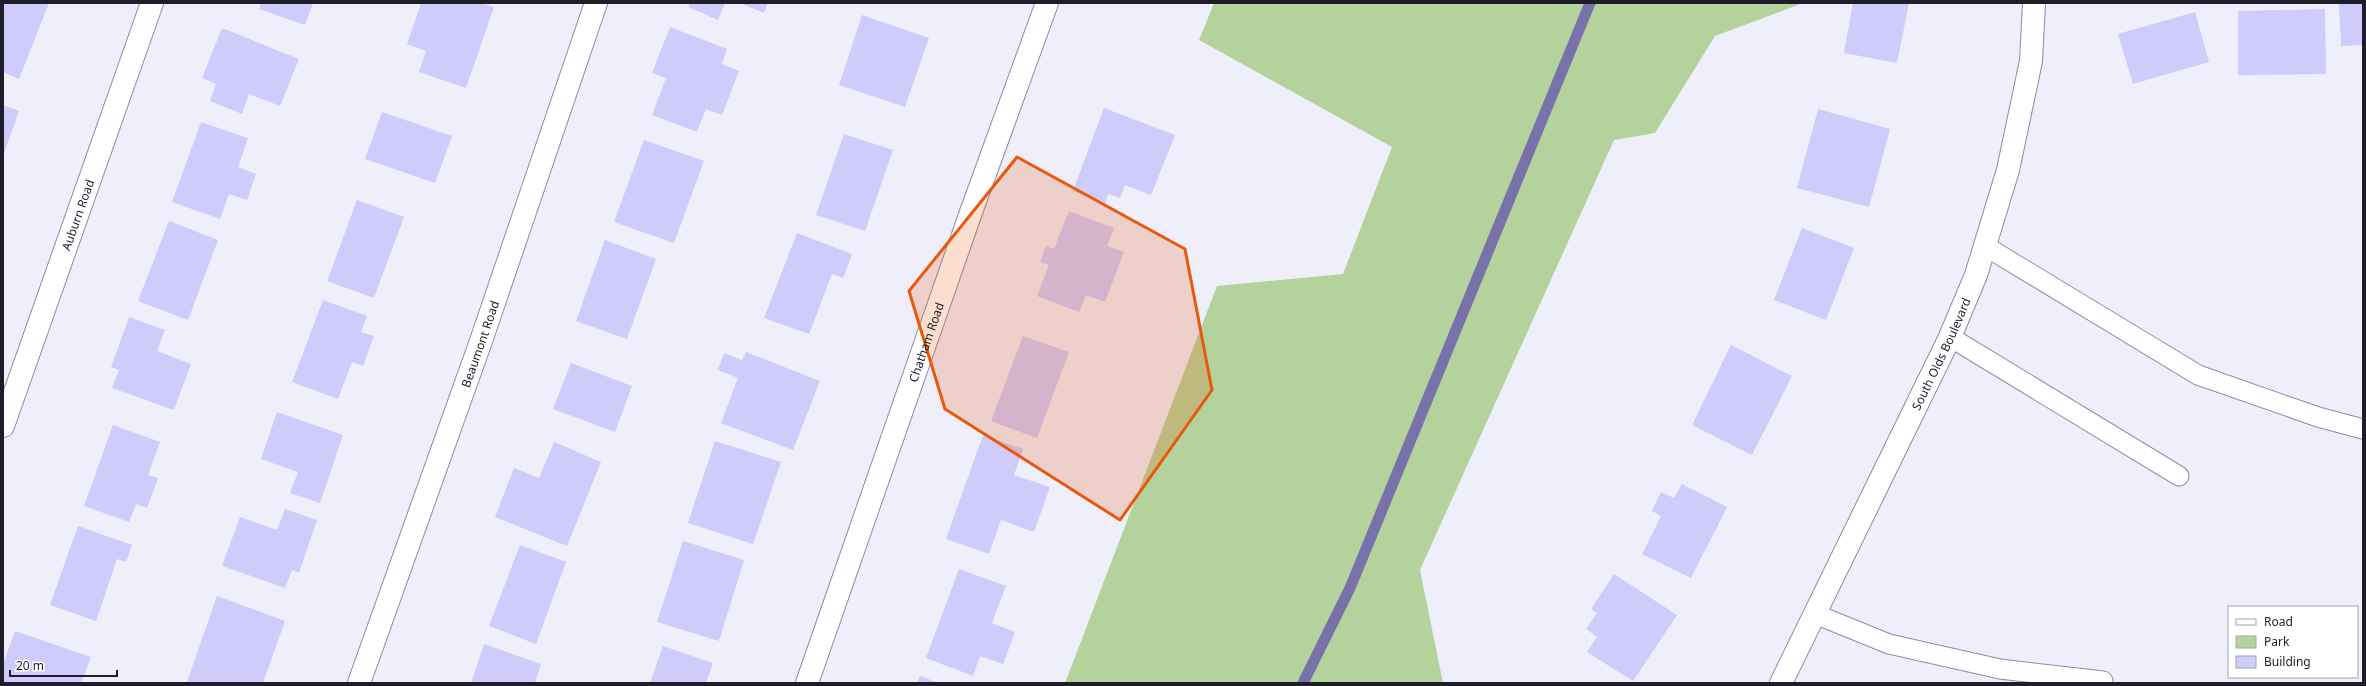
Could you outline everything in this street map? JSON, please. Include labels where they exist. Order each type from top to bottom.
[{"type":"street","name":"Auburn Road","points":[[3,426],[152,3]]},
{"type":"street","name":"Beaumont Road","points":[[359,683],[478,348],[596,3]]},
{"type":"street","name":"Chatham Road","points":[[807,683],[970,215],[1047,3]]},
{"type":"street","name":"South Olds Boulevard","points":[[1781,683],[1950,337],[1976,275],[2008,170],[2031,61],[2034,3]]},
{"type":"lane","points":[[1985,246],[2198,375],[2318,417],[2363,429]]},
{"type":"lane","points":[[1950,337],[2179,476]]},
{"type":"lane","points":[[1814,614],[1889,644],[2000,669],[2103,681]]},
{"type":"highlighted area","points":[[1017,157],[1185,249],[1212,390],[1120,520],[945,409],[909,291]]},
{"type":"green space","points":[[1214,3],[1803,3],[1715,36],[1655,133],[1614,140],[1420,570],[1443,683],[1065,683],[1217,286],[1343,274],[1392,147],[1199,40]]},
{"type":"building","points":[[3,3],[49,3],[19,79],[3,72]]},
{"type":"building","points":[[261,3],[313,3],[305,25],[259,9]]},
{"type":"building","points":[[421,3],[481,3],[494,7],[466,88],[419,72],[426,51],[407,44]]},
{"type":"building","points":[[690,3],[725,3],[718,20],[688,7]]},
{"type":"building","points":[[740,3],[768,3],[764,13]]},
{"type":"building","points":[[1853,3],[1909,3],[1897,63],[1844,53]]},
{"type":"building","points":[[2339,3],[2363,3],[2363,45],[2341,46]]},
{"type":"building","points":[[2325,9],[2326,74],[2238,75],[2238,11]]},
{"type":"building","points":[[2195,12],[2209,62],[2133,84],[2118,34]]},
{"type":"building","points":[[862,15],[929,38],[905,107],[839,85]]},
{"type":"building","points":[[670,27],[727,49],[722,64],[739,71],[722,115],[706,109],[697,132],[652,115],[666,78],[652,73]]},
{"type":"building","points":[[222,28],[299,59],[280,106],[249,94],[242,114],[210,101],[216,84],[202,78]]},
{"type":"building","points":[[3,105],[19,111],[3,156]]},
{"type":"building","points":[[1104,108],[1175,135],[1151,195],[1125,185],[1120,198],[1108,194],[1105,204],[1073,191]]},
{"type":"building","points":[[1818,109],[1890,129],[1869,207],[1797,188]]},
{"type":"building","points":[[382,112],[452,136],[435,183],[365,159]]},
{"type":"building","points":[[201,122],[248,138],[238,167],[256,174],[247,200],[229,194],[220,219],[172,202]]},
{"type":"building","points":[[844,134],[893,150],[865,231],[816,215]]},
{"type":"building","points":[[644,140],[704,161],[674,243],[614,222]]},
{"type":"building","points":[[357,200],[404,217],[374,298],[327,281]]},
{"type":"building","points":[[1069,211],[1114,228],[1107,246],[1124,252],[1105,302],[1086,295],[1079,312],[1037,296],[1049,265],[1040,262],[1046,246],[1054,249]]},
{"type":"building","points":[[169,221],[218,240],[188,320],[138,301]]},
{"type":"building","points":[[1802,228],[1854,248],[1826,320],[1774,300]]},
{"type":"building","points":[[797,233],[852,254],[843,278],[832,274],[809,334],[764,318]]},
{"type":"building","points":[[605,240],[656,259],[627,339],[576,321]]},
{"type":"building","points":[[323,300],[367,316],[361,332],[374,336],[363,366],[352,362],[338,399],[292,382]]},
{"type":"building","points":[[129,317],[165,330],[157,351],[191,364],[174,410],[112,388],[119,370],[111,367]]},
{"type":"building","points":[[1023,336],[1069,352],[1037,438],[991,421]]},
{"type":"building","points":[[1731,345],[1792,376],[1752,455],[1692,425]]},
{"type":"building","points":[[746,352],[820,381],[793,450],[721,423],[738,378],[718,370],[724,353],[742,360]]},
{"type":"building","points":[[571,363],[632,386],[615,432],[553,409]]},
{"type":"building","points":[[277,412],[343,435],[320,503],[290,493],[298,472],[261,459]]},
{"type":"building","points":[[113,425],[160,442],[148,475],[158,478],[147,508],[136,504],[129,522],[84,506]]},
{"type":"building","points":[[983,435],[1023,449],[1014,475],[1050,487],[1034,532],[1001,520],[989,554],[946,539]]},
{"type":"building","points":[[715,441],[781,462],[753,544],[688,523]]},
{"type":"building","points":[[554,442],[601,462],[567,546],[495,517],[514,468],[539,478]]},
{"type":"building","points":[[1682,484],[1727,507],[1691,578],[1642,554],[1661,516],[1652,511],[1661,492],[1674,498]]},
{"type":"building","points":[[285,509],[317,520],[299,573],[292,570],[285,588],[222,566],[240,517],[277,530]]},
{"type":"building","points":[[78,526],[132,545],[126,562],[117,559],[96,621],[50,605]]},
{"type":"building","points":[[683,541],[744,560],[719,641],[657,622]]},
{"type":"building","points":[[520,545],[566,562],[536,644],[489,626]]},
{"type":"building","points":[[959,569],[1006,586],[992,623],[1015,632],[1003,664],[980,656],[973,676],[926,658]]},
{"type":"building","points":[[1614,574],[1677,615],[1633,681],[1587,652],[1597,637],[1586,629],[1597,613],[1591,609]]},
{"type":"building","points":[[217,596],[285,621],[263,683],[187,682]]},
{"type":"building","points":[[15,631],[91,657],[81,683],[3,683],[3,664]]},
{"type":"building","points":[[484,644],[541,664],[535,683],[471,683]]},
{"type":"building","points":[[663,646],[713,663],[706,683],[650,683]]},
{"type":"building","points":[[920,676],[939,683],[917,683]]},
{"type":"waterway","points":[[1303,683],[1350,588],[1590,3]]}]
